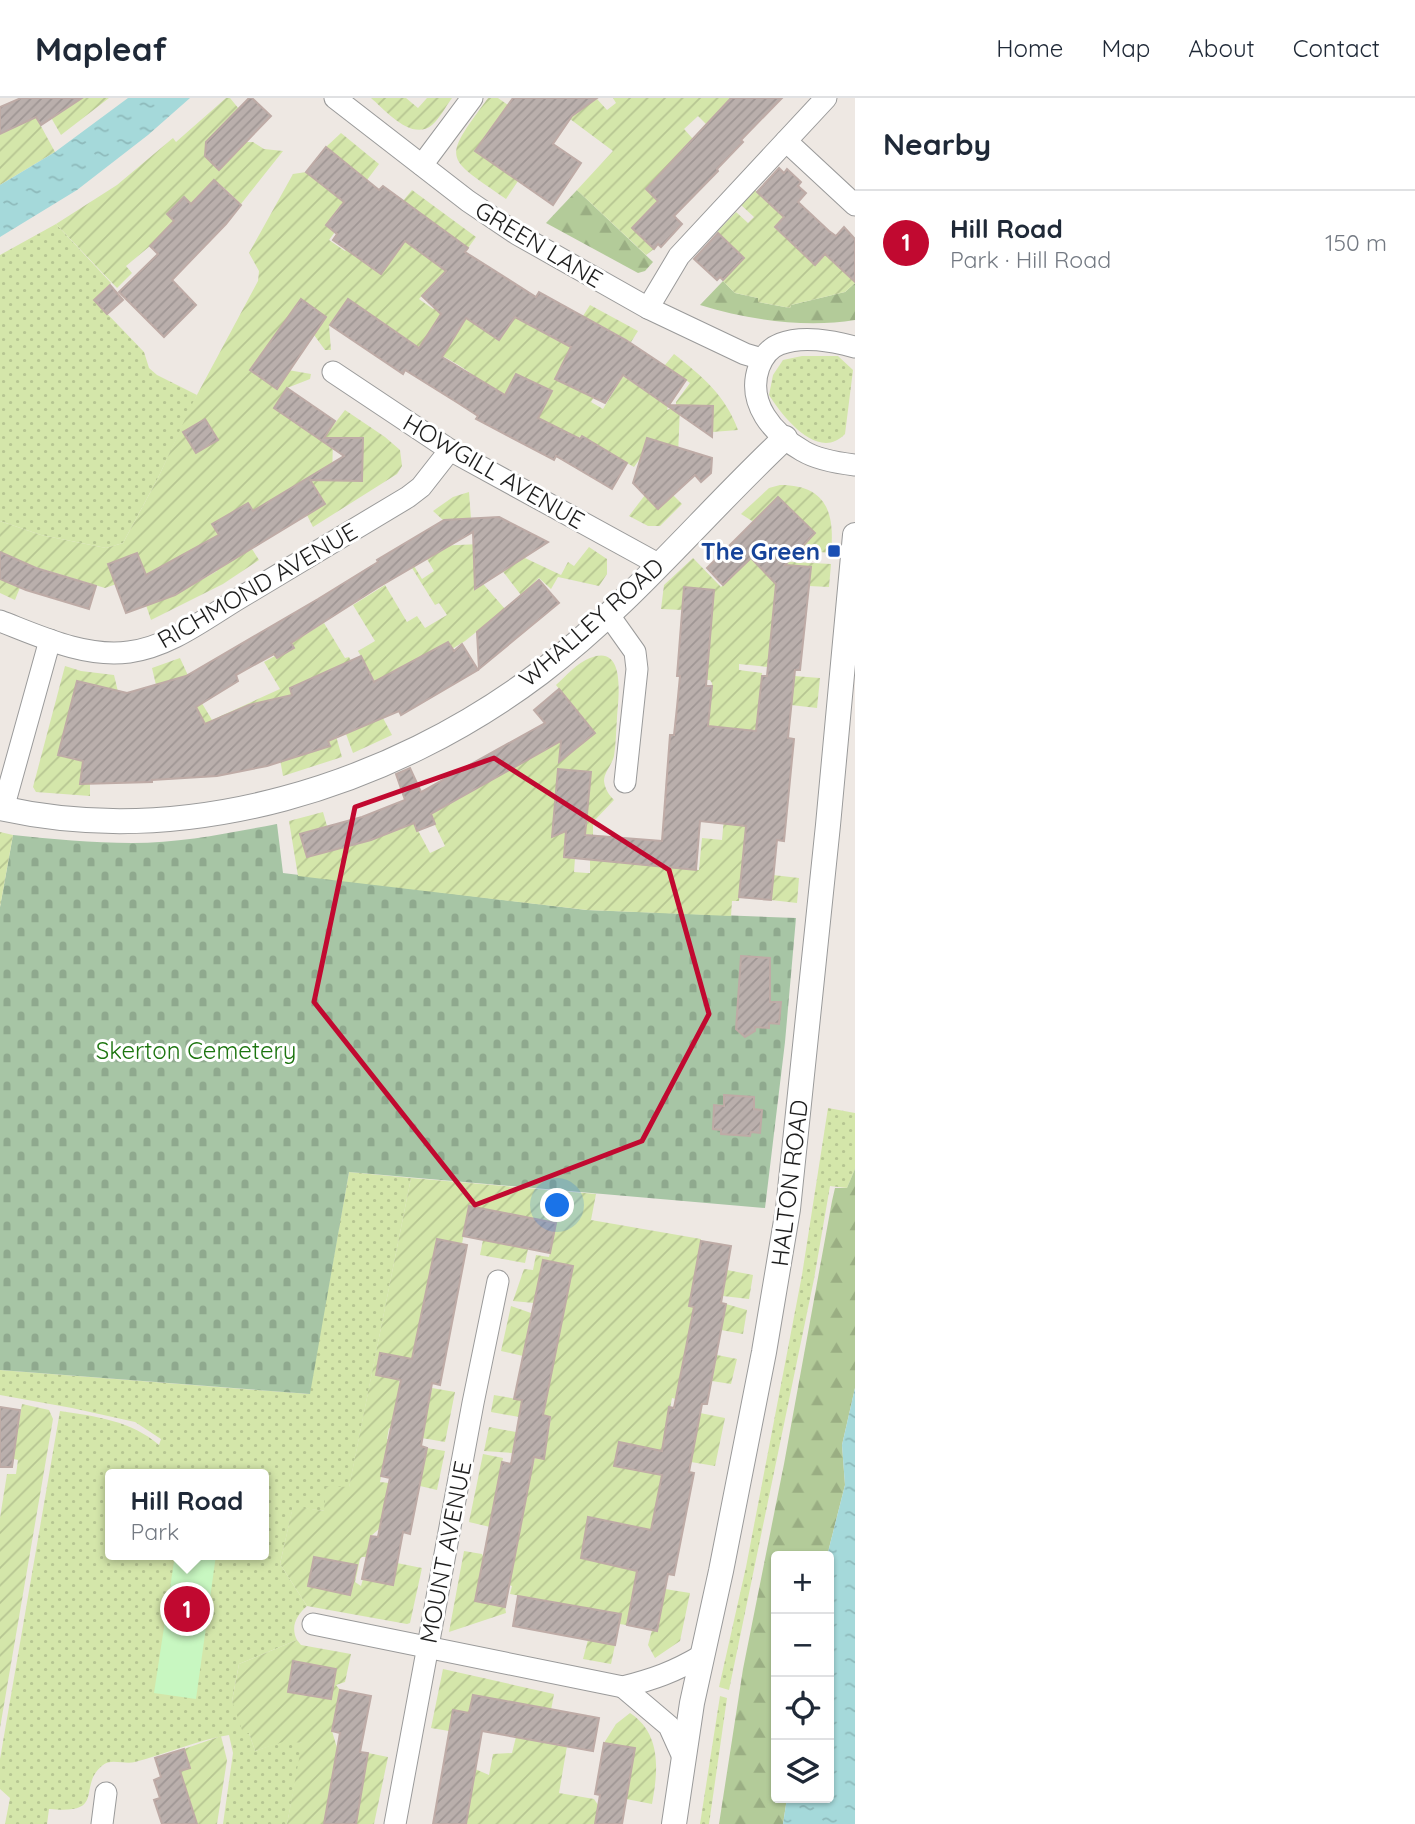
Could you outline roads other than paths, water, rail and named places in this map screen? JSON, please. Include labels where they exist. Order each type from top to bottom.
[{"type":"street","name":"GREEN LANE","points":[[335,98],[468,201],[517,234],[648,308],[745,354],[762,359]]},
{"type":"street","points":[[422,165],[472,98]]},
{"type":"street","points":[[648,308],[679,256],[826,98]]},
{"type":"street","points":[[786,141],[855,205]]},
{"type":"street","points":[[855,347],[810,340],[778,344],[762,359],[754,386],[767,421],[785,438],[814,456],[855,465]]},
{"type":"street","name":"HOWGILL AVENUE","points":[[333,372],[450,450],[658,564]]},
{"type":"street","name":"WHALLEY ROAD","points":[[1,808],[88,820],[177,818],[231,811],[337,783],[399,758],[484,710],[540,673],[608,614],[785,438]]},
{"type":"street","name":"RICHMOND AVENUE","points":[[0,621],[50,640],[109,653],[128,653],[172,639],[408,497],[421,487],[450,450]]},
{"type":"street","name":"HALTON ROAD","points":[[674,1824],[701,1656],[764,1352],[788,1209],[847,707],[855,535]]},
{"type":"street","points":[[608,614],[635,652],[637,669],[625,782]]},
{"type":"street","points":[[1,808],[50,640]]},
{"type":"street","name":"MOUNT AVENUE","points":[[395,1824],[498,1281]]},
{"type":"street","points":[[313,1624],[623,1687],[657,1679],[701,1656]]},
{"type":"street","points":[[623,1687],[668,1726],[683,1757]]},
{"type":"street","points":[[102,1824],[106,1793]]},
{"type":"water","points":[[128,98],[190,98],[148,135],[77,190],[0,237],[0,185],[55,152]]},
{"type":"water","points":[[855,1388],[855,1824],[783,1824],[786,1803],[834,1803],[834,1551],[828,1551],[845,1485],[842,1445]]},
{"type":"place","name":"The Green","points":[[834,551]]},
{"type":"place","name":"Hill Road","points":[[187,1609]]},
{"type":"park label","name":"Skerton Cemetery","points":[[196,1050]]}]
